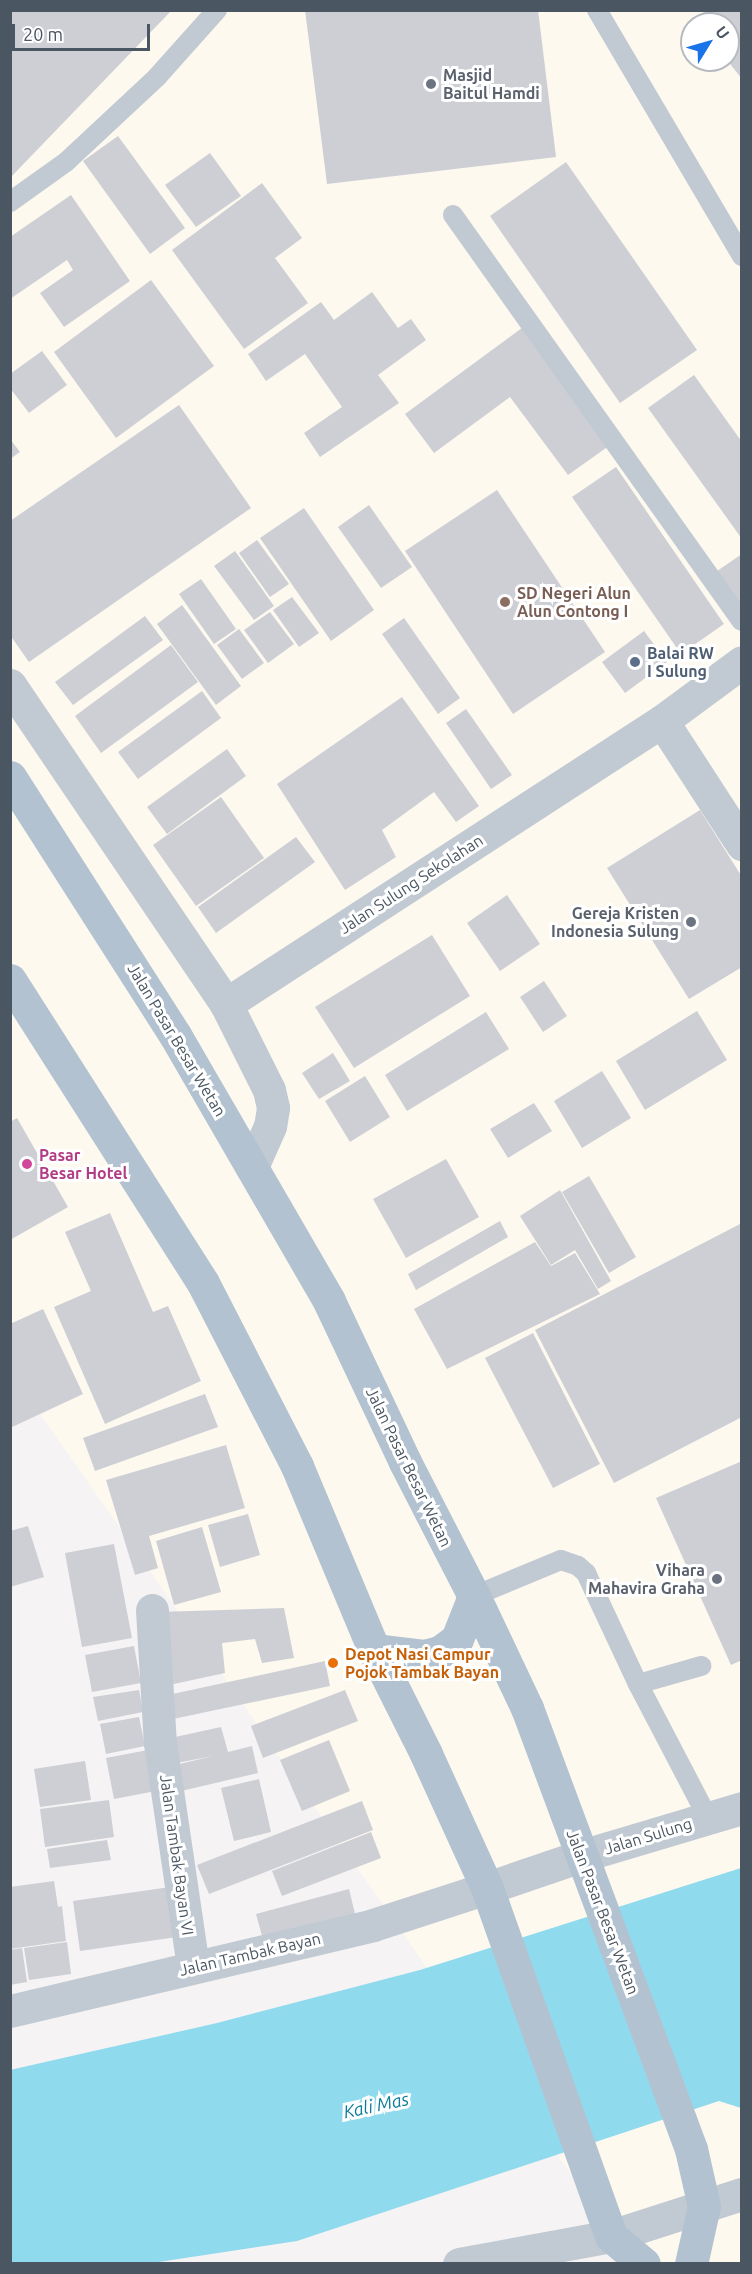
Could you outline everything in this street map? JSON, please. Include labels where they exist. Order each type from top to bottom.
[{"type":"main road","name":"Jalan Pasar Besar Wetan","points":[[10,777],[176,1035],[329,1302],[405,1462],[474,1596],[526,1708],[581,1856],[601,1902],[691,2149],[704,2206]]},
{"type":"main road","points":[[10,980],[203,1283],[297,1466],[374,1650],[426,1754],[487,1888],[611,2236],[644,2264]]},
{"type":"main road","points":[[374,1650],[424,1656],[440,1652],[457,1639],[474,1596]]},
{"type":"main road","points":[[691,2264],[704,2206]]},
{"type":"street","name":"Jalan Sulung Sekolahan","points":[[226,1004],[662,721],[741,662]]},
{"type":"street","points":[[10,685],[226,1004],[269,1090],[273,1108],[270,1126],[252,1167]]},
{"type":"street","points":[[662,721],[741,844]]},
{"type":"street","name":"Jalan Tambak Bayan VI","points":[[152,1610],[160,1743],[193,1966]]},
{"type":"street","name":"Jalan Sulung","points":[[487,1888],[581,1856],[741,1808]]},
{"type":"street","name":"Jalan Tambak Bayan","points":[[10,2011],[373,1925],[487,1888]]},
{"type":"street","points":[[459,2264],[611,2236],[741,2194]]},
{"type":"lane","points":[[10,202],[66,162],[157,77],[217,10]]},
{"type":"lane","points":[[597,10],[741,256]]},
{"type":"lane","points":[[453,215],[741,621]]},
{"type":"lane","points":[[474,1596],[561,1560],[578,1566],[586,1573],[638,1684],[708,1818]]},
{"type":"lane","points":[[638,1684],[701,1666]]},
{"type":"shaded area","points":[[10,11],[741,11],[741,2263],[633,2263],[11,1372]]},
{"type":"water","name":"Kali Mas","points":[[741,1868],[741,2108],[719,2101],[297,2241],[152,2263],[11,2263],[10,2070],[217,2023],[420,1970]]},
{"type":"building","points":[[10,10],[172,10],[10,178]]},
{"type":"building","name":"Masjid Baitul Hamdi","points":[[305,10],[538,10],[556,157],[327,184]]},
{"type":"building","points":[[706,10],[742,10],[742,79],[736,72],[740,72],[740,12],[704,12]]},
{"type":"building","points":[[118,136],[185,228],[150,254],[83,161]]},
{"type":"building","points":[[210,153],[241,196],[196,227],[165,185]]},
{"type":"building","points":[[566,162],[697,350],[620,403],[490,216]]},
{"type":"building","points":[[262,183],[302,238],[275,258],[308,303],[244,349],[172,250]]},
{"type":"building","points":[[71,195],[130,281],[64,327],[40,293],[73,270],[67,260],[10,299],[10,237]]},
{"type":"building","points":[[151,280],[214,366],[116,438],[54,352]]},
{"type":"building","points":[[372,292],[398,328],[411,319],[426,340],[378,375],[399,403],[320,457],[304,433],[342,407],[305,354],[266,381],[248,354],[321,302],[334,320]]},
{"type":"building","points":[[526,325],[613,443],[568,475],[510,397],[434,453],[405,414]]},
{"type":"building","points":[[42,351],[67,385],[29,413],[10,388],[10,374]]},
{"type":"building","points":[[694,375],[742,442],[742,539],[648,408]]},
{"type":"building","points":[[179,405],[251,508],[29,662],[10,635],[10,521]]},
{"type":"building","points":[[10,439],[20,452],[10,459]]},
{"type":"building","points":[[616,467],[724,624],[681,654],[572,497]]},
{"type":"building","name":"SD Negeri Alun Alun Contong I","points":[[497,490],[605,652],[513,714],[405,551]]},
{"type":"building","points":[[369,505],[412,567],[381,588],[338,527]]},
{"type":"building","points":[[304,508],[374,610],[331,641],[260,538]]},
{"type":"building","points":[[257,540],[289,584],[270,597],[239,553]]},
{"type":"building","points":[[235,551],[274,606],[254,620],[214,566]]},
{"type":"building","points":[[742,554],[742,605],[717,571]]},
{"type":"building","points":[[201,579],[236,629],[214,644],[179,594]]},
{"type":"building","points":[[292,597],[319,633],[299,647],[273,610]]},
{"type":"building","points":[[182,605],[241,686],[216,705],[157,624]]},
{"type":"building","points":[[270,612],[294,644],[268,663],[244,630]]},
{"type":"building","points":[[145,616],[163,640],[73,705],[55,682]]},
{"type":"building","points":[[404,618],[460,698],[438,714],[382,634]]},
{"type":"building","points":[[239,629],[264,663],[242,679],[217,645]]},
{"type":"building","name":"Balai RW I Sulung","points":[[644,631],[667,662],[625,693],[602,662]]},
{"type":"building","points":[[171,645],[198,682],[101,753],[75,716]]},
{"type":"building","points":[[202,691],[221,718],[138,779],[118,752]]},
{"type":"building","points":[[402,697],[479,806],[456,822],[434,792],[382,830],[396,857],[345,890],[277,784]]},
{"type":"building","points":[[466,709],[512,775],[491,789],[446,723]]},
{"type":"building","points":[[227,749],[246,776],[167,834],[147,807]]},
{"type":"building","points":[[221,797],[264,858],[196,906],[153,845]]},
{"type":"building","name":"Gereja Kristen Indonesia Sulung","points":[[700,810],[742,877],[742,967],[689,999],[607,868]]},
{"type":"building","points":[[296,837],[315,862],[216,933],[198,907]]},
{"type":"building","points":[[507,895],[540,944],[500,971],[467,923]]},
{"type":"building","points":[[432,935],[470,996],[354,1068],[315,1007]]},
{"type":"building","points":[[544,981],[567,1016],[543,1032],[520,997]]},
{"type":"building","points":[[697,1011],[727,1060],[645,1110],[616,1061]]},
{"type":"building","points":[[486,1012],[509,1049],[407,1111],[385,1075]]},
{"type":"building","points":[[333,1053],[350,1081],[319,1099],[302,1073]]},
{"type":"building","points":[[602,1071],[631,1118],[582,1148],[554,1101]]},
{"type":"building","points":[[365,1076],[390,1117],[350,1142],[325,1101]]},
{"type":"building","points":[[534,1103],[552,1131],[508,1158],[490,1129]]},
{"type":"building","name":"Pasar Besar Hotel","points":[[17,1118],[68,1207],[10,1240],[10,1122]]},
{"type":"building","points":[[446,1159],[479,1217],[406,1258],[373,1199]]},
{"type":"building","points":[[589,1176],[636,1257],[609,1273],[562,1192]]},
{"type":"building","points":[[560,1190],[611,1281],[598,1289],[575,1250],[551,1265],[520,1216]]},
{"type":"building","points":[[110,1213],[153,1312],[168,1306],[201,1381],[105,1424],[54,1307],[91,1291],[65,1232]]},
{"type":"building","points":[[500,1221],[508,1237],[416,1290],[408,1274]]},
{"type":"building","points":[[742,1223],[742,1417],[614,1483],[535,1330]]},
{"type":"building","points":[[535,1242],[551,1266],[575,1253],[600,1294],[447,1369],[414,1309]]},
{"type":"building","points":[[43,1309],[83,1394],[10,1428],[10,1324]]},
{"type":"building","points":[[533,1333],[600,1464],[553,1488],[485,1358]]},
{"type":"building","points":[[205,1394],[218,1427],[95,1471],[83,1438]]},
{"type":"building","points":[[226,1445],[245,1508],[149,1536],[158,1568],[135,1575],[106,1480]]},
{"type":"building","name":"Vihara Mahavira Graha","points":[[742,1461],[742,1660],[731,1665],[656,1498]]},
{"type":"building","points":[[248,1514],[260,1555],[220,1567],[208,1525]]},
{"type":"building","points":[[28,1526],[44,1577],[10,1587],[10,1531]]},
{"type":"building","points":[[202,1527],[221,1592],[174,1605],[156,1541]]},
{"type":"building","points":[[114,1544],[132,1638],[82,1647],[65,1553]]},
{"type":"building","points":[[284,1608],[294,1658],[262,1663],[255,1639],[222,1643],[225,1673],[169,1685],[158,1612]]},
{"type":"building","points":[[134,1646],[141,1683],[92,1692],[85,1655]]},
{"type":"building","points":[[325,1661],[330,1686],[173,1719],[168,1695]]},
{"type":"building","points":[[139,1690],[143,1712],[98,1721],[93,1697]]},
{"type":"building","points":[[345,1690],[358,1721],[263,1758],[251,1726]]},
{"type":"building","points":[[139,1717],[145,1746],[106,1754],[100,1724]]},
{"type":"building","points":[[221,1727],[228,1752],[252,1746],[258,1773],[177,1792],[171,1766],[213,1756],[171,1764],[166,1739]]},
{"type":"building","points":[[329,1740],[350,1791],[302,1811],[280,1760]]},
{"type":"building","points":[[148,1750],[156,1791],[114,1799],[106,1758]]},
{"type":"building","points":[[85,1761],[91,1800],[40,1807],[34,1769]]},
{"type":"building","points":[[259,1779],[271,1832],[234,1841],[221,1788]]},
{"type":"building","points":[[109,1800],[114,1837],[45,1847],[40,1809]]},
{"type":"building","points":[[362,1801],[373,1830],[209,1894],[197,1865]]},
{"type":"building","points":[[371,1832],[381,1858],[282,1896],[272,1871]]},
{"type":"building","points":[[107,1840],[111,1860],[50,1868],[47,1849]]},
{"type":"building","points":[[54,1881],[58,1907],[62,1906],[66,1941],[10,1949],[10,1887]]},
{"type":"building","points":[[170,1887],[177,1937],[80,1951],[73,1901]]},
{"type":"building","points":[[349,1889],[356,1918],[264,1943],[256,1914]]},
{"type":"building","points":[[67,1942],[71,1974],[29,1980],[24,1948]]},
{"type":"building","points":[[22,1948],[27,1982],[10,1985],[10,1950]]},
{"type":"place","name":"Masjid Baitul Hamdi","points":[[431,84]]},
{"type":"place","name":"SD Negeri Alun Alun Contong I","points":[[505,602]]},
{"type":"place","name":"Balai RW I Sulung","points":[[635,662]]},
{"type":"place","name":"Gereja Kristen Indonesia Sulung","points":[[691,922]]},
{"type":"place","name":"Pasar Besar Hotel","points":[[27,1164]]},
{"type":"place","name":"Vihara Mahavira Graha","points":[[717,1579]]},
{"type":"place","name":"Depot Nasi Campur Pojok Tambak Bayan","points":[[333,1663]]}]
